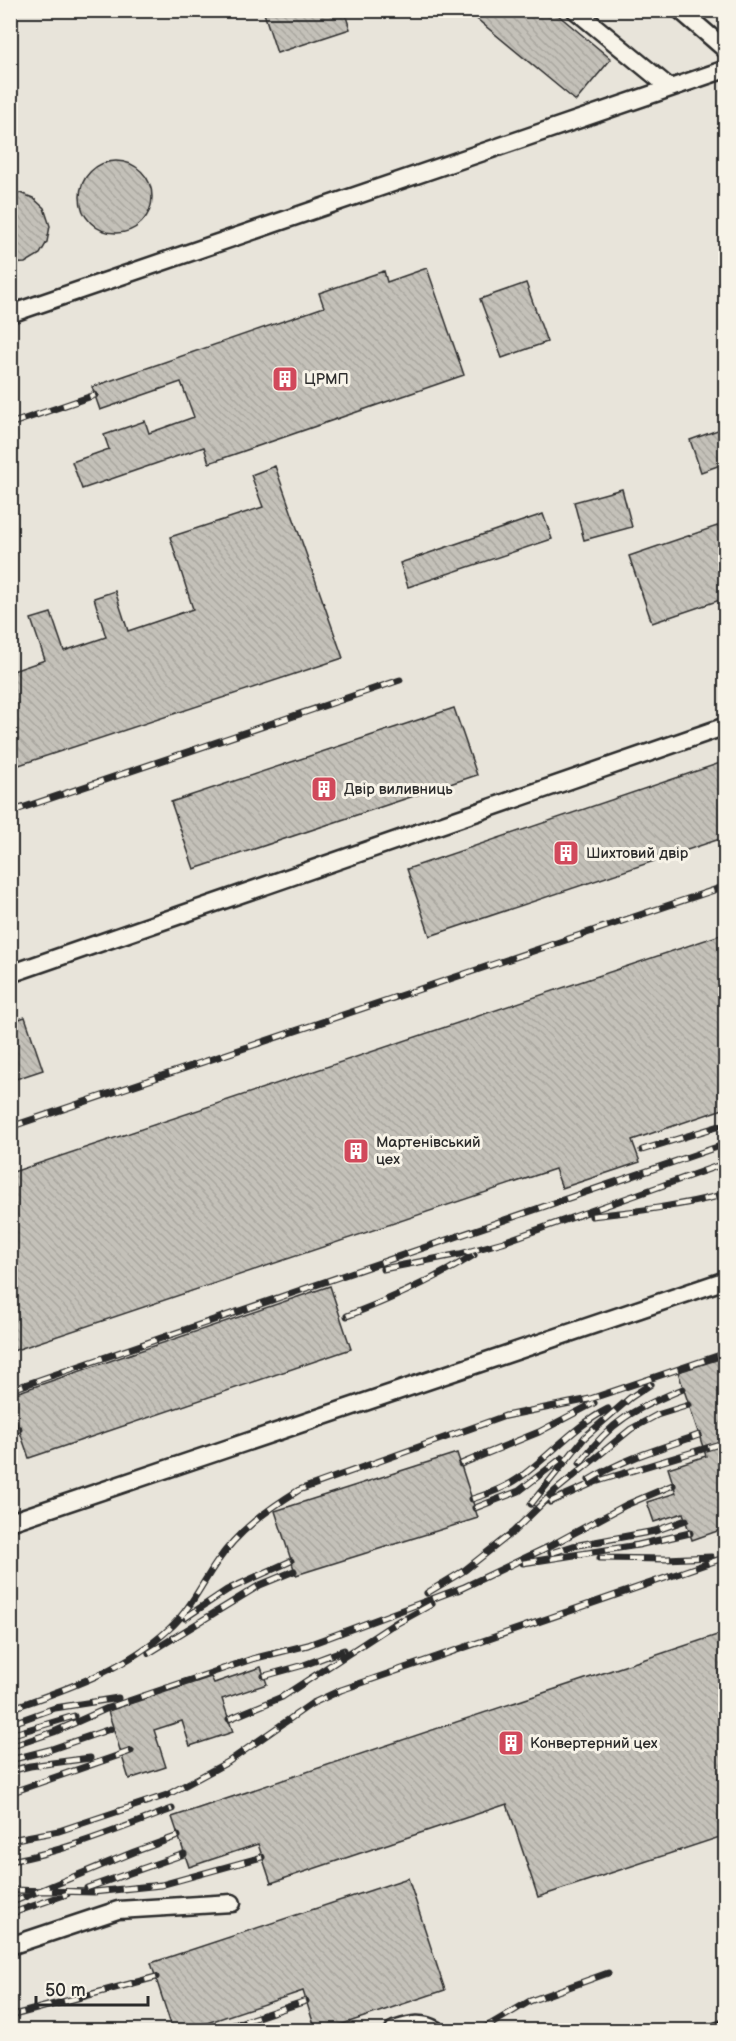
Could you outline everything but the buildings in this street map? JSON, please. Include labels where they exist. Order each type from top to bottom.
[{"type":"lane","points":[[575,10],[670,88]]},
{"type":"lane","points":[[680,10],[726,50]]},
{"type":"lane","points":[[10,314],[726,69]]},
{"type":"lane","points":[[10,974],[726,726]]},
{"type":"lane","points":[[10,1522],[726,1280]]},
{"type":"lane","points":[[10,1946],[118,1910],[232,1903]]},
{"type":"lane","points":[[394,2031],[408,2026],[427,2025],[436,2031]]},
{"type":"shaded area","points":[[11,11],[725,11],[725,2030],[11,2030]]},
{"type":"railway","points":[[10,424],[95,395]]},
{"type":"railway","points":[[10,812],[400,680]]},
{"type":"railway","points":[[10,1127],[726,886]]},
{"type":"railway","points":[[642,1150],[726,1124]]},
{"type":"railway","points":[[10,1390],[726,1144]]},
{"type":"railway","points":[[383,1269],[460,1254],[503,1242],[726,1163]]},
{"type":"railway","points":[[592,1216],[676,1205],[726,1194]]},
{"type":"railway","points":[[347,1316],[412,1289],[474,1255]]},
{"type":"railway","points":[[10,1709],[94,1677],[152,1643],[183,1614],[234,1540],[265,1513],[299,1490],[505,1416],[590,1399],[726,1353]]},
{"type":"railway","points":[[531,1504],[585,1437],[630,1398],[651,1384]]},
{"type":"railway","points":[[580,1463],[603,1436],[625,1417],[683,1389]]},
{"type":"railway","points":[[461,1464],[539,1432],[594,1403]]},
{"type":"railway","points":[[427,1593],[465,1570],[513,1532],[555,1491],[631,1429],[657,1415],[689,1405]]},
{"type":"railway","points":[[472,1499],[514,1482],[584,1424],[608,1409]]},
{"type":"railway","points":[[10,1433],[19,1429]]},
{"type":"railway","points":[[589,1480],[629,1460],[699,1435]]},
{"type":"railway","points":[[550,1502],[595,1482],[726,1442]]},
{"type":"railway","points":[[475,1508],[519,1491],[562,1458]]},
{"type":"railway","points":[[458,1590],[548,1547],[626,1505],[673,1485]]},
{"type":"railway","points":[[551,1553],[573,1546],[655,1531],[686,1520]]},
{"type":"railway","points":[[523,1563],[638,1545],[690,1533]]},
{"type":"railway","points":[[600,1558],[711,1557]]},
{"type":"railway","points":[[10,1840],[59,1831],[167,1795],[228,1762],[311,1704],[341,1690],[726,1557]]},
{"type":"railway","points":[[185,1618],[227,1590],[291,1561]]},
{"type":"railway","points":[[149,1653],[260,1585],[294,1571]]},
{"type":"railway","points":[[10,1747],[54,1732],[108,1708],[252,1659],[308,1645],[464,1587]]},
{"type":"railway","points":[[394,1625],[432,1604]]},
{"type":"railway","points":[[229,1719],[282,1697],[400,1620]]},
{"type":"railway","points":[[264,1676],[304,1665],[344,1650]]},
{"type":"railway","points":[[10,1724],[55,1708],[118,1698]]},
{"type":"railway","points":[[10,1735],[74,1716]]},
{"type":"railway","points":[[10,1760],[49,1750],[110,1729]]},
{"type":"railway","points":[[10,1793],[131,1751]]},
{"type":"railway","points":[[10,1771],[90,1758]]},
{"type":"railway","points":[[10,1861],[72,1845],[172,1809]]},
{"type":"railway","points":[[10,1903],[178,1836]]},
{"type":"railway","points":[[87,1888],[184,1854]]},
{"type":"railway","points":[[10,1890],[94,1892],[161,1885],[262,1857]]},
{"type":"railway","points":[[10,1914],[67,1894]]},
{"type":"railway","points":[[481,2030],[530,2001],[608,1973]]},
{"type":"railway","points":[[10,2016],[156,1977]]},
{"type":"railway","points":[[218,2030],[306,2001]]},
{"type":"railway","points":[[699,2030],[726,2021]]},
{"type":"place","name":"ЦРМП","points":[[285,379]]},
{"type":"place","name":"Двір виливниць","points":[[324,789]]},
{"type":"place","name":"Шихтовий двір","points":[[566,853]]},
{"type":"place","name":"Мартенівський цех","points":[[356,1151]]},
{"type":"place","name":"Конвертерний цех","points":[[511,1743]]}]
